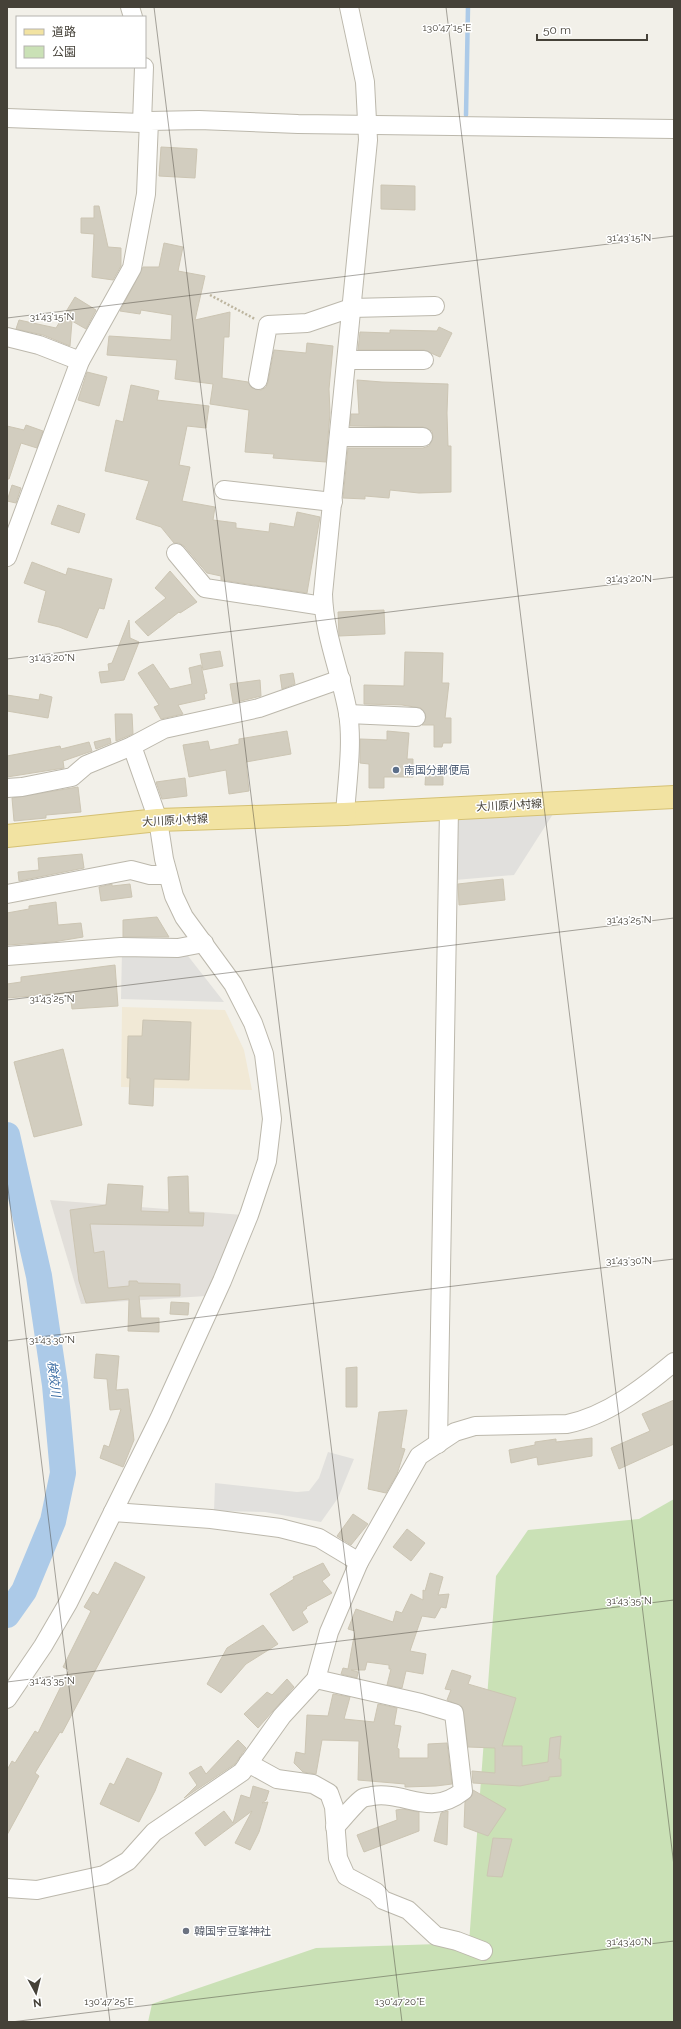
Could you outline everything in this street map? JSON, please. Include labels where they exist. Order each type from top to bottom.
[{"type":"main road","name":"大川原小村線","points":[[7,836],[158,820],[345,814],[674,797]]},
{"type":"street","points":[[345,814],[350,737],[348,714],[341,680],[324,622],[323,606],[368,140],[365,82],[348,7]]},
{"type":"street","points":[[7,557],[80,361],[132,268],[146,194],[144,68]]},
{"type":"street","points":[[7,118],[146,122],[199,120],[298,124],[674,129]]},
{"type":"street","points":[[258,380],[268,325],[307,323],[351,308],[435,306]]},
{"type":"street","points":[[7,336],[39,345],[80,361]]},
{"type":"street","points":[[347,360],[424,360]]},
{"type":"street","points":[[339,437],[423,437]]},
{"type":"street","points":[[224,490],[333,502]]},
{"type":"street","points":[[176,553],[205,588],[323,606]]},
{"type":"street","points":[[7,788],[22,787],[72,777],[86,765],[132,746],[164,728],[259,708],[341,680]]},
{"type":"street","points":[[348,714],[416,718]]},
{"type":"street","points":[[7,1699],[43,1646],[68,1603],[160,1417],[222,1281],[249,1215],[267,1161],[272,1119],[264,1054],[253,1023],[233,984],[184,917],[174,896],[168,875],[158,820],[132,746]]},
{"type":"street","points":[[438,1444],[449,809]]},
{"type":"street","points":[[7,894],[131,870],[150,875],[168,875]]},
{"type":"street","points":[[7,956],[121,947],[178,948],[204,943]]},
{"type":"street","points":[[7,1888],[37,1890],[104,1875],[128,1861],[154,1832],[242,1772],[282,1716],[316,1679],[329,1632],[359,1562],[419,1456],[455,1432],[475,1426],[567,1424],[580,1421],[612,1406],[652,1380],[674,1362]]},
{"type":"street","points":[[113,1512],[211,1519],[280,1528],[319,1538],[359,1562]]},
{"type":"street","points":[[316,1679],[421,1703],[454,1713],[463,1791],[454,1799],[425,1804],[381,1795],[363,1798],[335,1827]]},
{"type":"street","points":[[248,1763],[277,1779],[313,1784],[329,1792],[334,1807],[338,1858],[346,1876],[376,1892],[383,1900],[408,1910],[436,1936],[457,1941],[483,1951]]},
{"type":"path","points":[[210,295],[268,325]]},
{"type":"shaded area","points":[[553,814],[514,875],[455,880],[454,820]]},
{"type":"shaded area","points":[[122,951],[188,956],[224,1002],[121,999]]},
{"type":"shaded area","points":[[122,1007],[225,1010],[244,1050],[252,1090],[121,1087]]},
{"type":"shaded area","points":[[50,1200],[243,1215],[206,1296],[81,1304]]},
{"type":"shaded area","points":[[328,1452],[354,1459],[338,1498],[321,1522],[265,1512],[214,1511],[215,1483],[297,1492],[309,1491],[319,1478]]},
{"type":"green space","points":[[674,1499],[674,2022],[148,2022],[152,2004],[316,1948],[469,1943],[496,1576],[528,1530],[639,1519]]},
{"type":"building","points":[[161,147],[197,149],[195,178],[159,176]]},
{"type":"building","points":[[381,185],[415,186],[415,210],[381,209]]},
{"type":"building","points":[[94,206],[99,206],[108,247],[121,248],[121,266],[113,280],[92,277],[94,234],[81,233],[81,218],[94,218]]},
{"type":"building","points":[[164,243],[183,247],[178,271],[205,276],[195,320],[230,312],[229,337],[224,337],[222,378],[248,382],[252,388],[261,390],[266,387],[268,382],[274,350],[306,353],[307,343],[333,346],[329,389],[330,413],[326,462],[273,458],[274,454],[245,452],[249,410],[210,404],[213,384],[175,379],[177,360],[107,355],[109,336],[171,340],[172,315],[141,310],[140,314],[120,311],[143,267],[159,267]]},
{"type":"building","points":[[75,297],[96,310],[86,329],[72,321],[70,346],[43,335],[16,329],[19,320],[56,328]]},
{"type":"building","points":[[439,327],[452,333],[440,357],[424,350],[358,350],[360,332],[390,333],[390,330],[437,331]]},
{"type":"building","points":[[87,372],[107,377],[99,406],[78,400]]},
{"type":"building","points":[[357,380],[448,384],[447,413],[448,446],[451,446],[451,492],[419,493],[390,490],[389,498],[365,496],[365,499],[343,498],[348,448],[423,448],[429,446],[433,437],[432,431],[423,427],[350,426],[351,414],[359,414]]},
{"type":"building","points":[[131,385],[159,391],[157,400],[209,406],[206,428],[187,426],[179,465],[190,467],[182,501],[215,507],[213,520],[236,523],[236,528],[269,532],[270,523],[294,527],[297,512],[320,517],[307,593],[221,580],[221,576],[207,573],[184,546],[179,543],[174,543],[161,527],[136,519],[149,481],[105,471],[116,420],[123,422]]},
{"type":"building","points":[[26,425],[43,431],[37,448],[21,443],[9,479],[7,479],[7,426],[24,430]]},
{"type":"building","points":[[12,485],[21,488],[16,503],[7,501]]},
{"type":"building","points":[[58,505],[85,514],[79,533],[51,524]]},
{"type":"building","points":[[32,562],[66,575],[68,568],[112,579],[104,609],[99,608],[87,638],[59,627],[38,622],[46,591],[24,583]]},
{"type":"building","points":[[170,571],[197,602],[180,613],[179,612],[148,636],[135,622],[166,598],[155,588]]},
{"type":"building","points":[[384,610],[385,634],[339,636],[338,612]]},
{"type":"building","points":[[129,620],[130,638],[139,642],[124,680],[101,683],[99,672],[109,671],[108,664],[112,663]]},
{"type":"building","points":[[220,651],[223,666],[203,670],[200,654]]},
{"type":"building","points":[[405,652],[443,653],[442,683],[449,683],[445,718],[451,718],[451,743],[443,743],[442,747],[434,747],[434,725],[422,725],[426,717],[421,708],[402,705],[364,704],[364,685],[404,686]]},
{"type":"building","points":[[153,664],[170,689],[192,684],[189,668],[201,665],[207,693],[204,694],[205,699],[178,705],[183,714],[161,719],[154,707],[159,705],[138,673]]},
{"type":"building","points":[[293,673],[295,684],[282,689],[280,675]]},
{"type":"building","points":[[260,680],[261,696],[233,703],[230,684]]},
{"type":"building","points":[[40,694],[52,697],[48,718],[7,711],[7,695],[39,700]]},
{"type":"building","points":[[115,714],[132,714],[133,734],[116,741]]},
{"type":"building","points":[[287,731],[291,754],[246,762],[249,791],[229,794],[226,770],[189,777],[183,745],[208,741],[210,750],[239,744],[239,739]]},
{"type":"building","points":[[387,731],[409,733],[407,759],[413,759],[413,777],[384,777],[384,788],[369,788],[369,764],[360,763],[360,739],[387,740]]},
{"type":"building","points":[[110,738],[111,743],[96,749],[94,742]]},
{"type":"building","points":[[89,742],[92,751],[63,761],[64,768],[7,777],[7,756],[60,746],[61,749]]},
{"type":"building","points":[[426,770],[443,771],[443,785],[425,785]]},
{"type":"building","points":[[185,778],[187,796],[162,799],[156,782]]},
{"type":"building","points":[[78,787],[81,812],[46,815],[46,818],[14,821],[12,798]]},
{"type":"building","points":[[82,854],[84,868],[19,881],[18,872],[39,870],[38,858]]},
{"type":"building","points":[[503,879],[505,900],[459,905],[458,884]]},
{"type":"building","points":[[112,884],[112,886],[130,884],[132,897],[101,901],[99,887]]},
{"type":"building","points":[[56,902],[58,925],[81,923],[83,937],[53,942],[7,945],[7,913],[29,909],[29,906]]},
{"type":"building","points":[[157,917],[169,937],[123,937],[123,920]]},
{"type":"building","points":[[115,965],[118,1006],[72,1009],[70,993],[7,998],[7,984],[21,982],[21,977]]},
{"type":"building","points":[[143,1020],[191,1022],[189,1080],[154,1079],[153,1106],[129,1104],[130,1078],[127,1078],[128,1036],[142,1036]]},
{"type":"building","points":[[63,1049],[82,1125],[34,1137],[14,1062]]},
{"type":"building","points":[[188,1176],[189,1213],[204,1213],[203,1226],[90,1224],[94,1253],[104,1251],[108,1288],[129,1286],[129,1281],[137,1281],[138,1283],[180,1284],[180,1296],[139,1296],[141,1318],[159,1318],[159,1332],[128,1331],[129,1299],[86,1303],[79,1281],[70,1210],[106,1205],[108,1184],[143,1186],[141,1211],[169,1212],[168,1177]]},
{"type":"building","points":[[171,1302],[189,1303],[188,1315],[170,1314]]},
{"type":"building","points":[[96,1354],[119,1356],[116,1390],[128,1389],[134,1440],[123,1467],[100,1458],[104,1445],[109,1447],[121,1409],[110,1410],[107,1379],[94,1378]]},
{"type":"building","points":[[357,1367],[357,1407],[346,1407],[346,1368]]},
{"type":"building","points":[[674,1400],[674,1444],[619,1469],[611,1448],[650,1431],[642,1414]]},
{"type":"building","points":[[407,1410],[401,1448],[405,1449],[397,1474],[386,1493],[368,1489],[379,1412]]},
{"type":"building","points":[[592,1438],[592,1456],[538,1465],[537,1457],[511,1463],[509,1450],[535,1445],[535,1442],[556,1439],[556,1442]]},
{"type":"building","points":[[353,1514],[368,1524],[351,1545],[337,1536]]},
{"type":"building","points":[[407,1529],[425,1543],[411,1561],[393,1547]]},
{"type":"building","points":[[115,1562],[145,1577],[62,1733],[60,1732],[35,1773],[39,1776],[7,1835],[7,1770],[12,1761],[15,1763],[35,1731],[38,1733],[69,1670],[63,1667],[91,1611],[84,1607],[93,1592],[98,1595]]},
{"type":"building","points":[[323,1563],[330,1575],[322,1581],[332,1593],[306,1607],[307,1608],[302,1612],[308,1622],[293,1631],[270,1594],[294,1579],[293,1577]]},
{"type":"building","points":[[430,1573],[443,1577],[438,1595],[449,1594],[446,1608],[441,1607],[435,1618],[422,1616],[410,1651],[426,1654],[423,1674],[406,1671],[402,1688],[387,1685],[391,1669],[389,1669],[389,1665],[367,1662],[365,1670],[351,1670],[358,1672],[357,1678],[341,1674],[343,1668],[348,1669],[355,1631],[348,1629],[356,1609],[393,1622],[396,1611],[402,1613],[411,1594],[423,1600],[423,1590],[425,1591]]},
{"type":"building","points":[[263,1625],[278,1644],[246,1664],[221,1693],[207,1684],[227,1648]]},
{"type":"building","points":[[452,1670],[471,1676],[468,1684],[516,1698],[502,1746],[522,1746],[522,1766],[548,1762],[550,1738],[561,1736],[559,1759],[561,1759],[561,1776],[549,1777],[549,1780],[520,1786],[473,1783],[472,1771],[495,1773],[495,1748],[468,1747],[462,1707],[447,1700],[451,1690],[445,1689]]},
{"type":"building","points":[[287,1679],[294,1687],[258,1728],[244,1714],[267,1692],[272,1695]]},
{"type":"building","points":[[333,1694],[350,1697],[344,1719],[374,1722],[378,1704],[397,1708],[394,1725],[401,1726],[397,1748],[399,1749],[399,1758],[428,1758],[428,1744],[447,1743],[452,1784],[405,1787],[405,1784],[358,1780],[359,1741],[322,1740],[316,1774],[303,1772],[294,1763],[296,1752],[305,1754],[307,1715],[328,1716]]},
{"type":"building","points":[[238,1740],[246,1748],[235,1764],[184,1798],[197,1785],[189,1773],[201,1766],[206,1774]]},
{"type":"building","points":[[127,1758],[162,1773],[155,1791],[139,1822],[100,1804],[110,1783],[114,1785]]},
{"type":"building","points":[[253,1786],[269,1791],[266,1800],[262,1803],[268,1802],[259,1832],[250,1850],[235,1843],[252,1811],[205,1846],[195,1833],[224,1811],[233,1823],[241,1795],[250,1798]]},
{"type":"building","points":[[473,1790],[506,1809],[488,1836],[464,1827],[465,1802],[472,1796]]},
{"type":"building","points":[[403,1809],[419,1812],[419,1831],[364,1852],[357,1835],[397,1820],[396,1810]]},
{"type":"building","points":[[448,1811],[447,1845],[434,1841],[441,1813]]},
{"type":"building","points":[[493,1838],[512,1839],[502,1877],[487,1876]]},
{"type":"waterway","points":[[466,115],[468,7]]},
{"type":"waterway","name":"検校川","points":[[7,1135],[39,1276],[55,1385],[63,1473],[53,1521],[24,1591],[7,1615]]},
{"type":"place","name":"南国分郵便局","points":[[396,770]]},
{"type":"place","name":"韓国宇豆峯神社","points":[[186,1931]]}]
